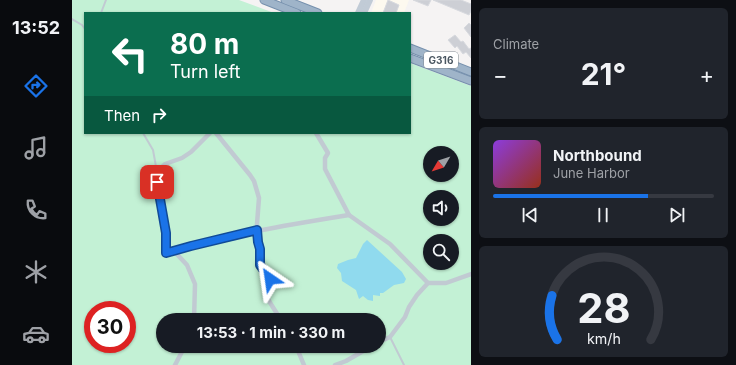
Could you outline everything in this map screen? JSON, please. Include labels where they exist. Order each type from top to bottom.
[{"type":"highway","points":[[264,0],[294,12]]},
{"type":"highway","points":[[285,0],[315,12]]},
{"type":"highway","name":"G316","points":[[411,48],[471,72]]},
{"type":"highway","name":"G316","points":[[411,58],[471,81]]},
{"type":"main road","points":[[358,12],[364,0]]},
{"type":"main road","points":[[364,12],[370,0]]},
{"type":"street","points":[[157,172],[165,164],[182,158],[191,152],[209,134]]},
{"type":"street","points":[[217,134],[254,181],[259,198],[256,224],[260,249],[260,265],[270,279],[266,292],[268,301],[276,313]]},
{"type":"street","points":[[317,134],[328,153],[325,158],[326,169],[349,215],[390,244],[428,283],[446,283],[471,274]]},
{"type":"street","points":[[166,253],[257,230],[349,215]]},
{"type":"street","points":[[174,251],[187,265],[195,284],[194,313]]},
{"type":"street","points":[[386,338],[390,336],[405,317],[409,307],[417,295],[428,283]]},
{"type":"street","points":[[176,365],[182,353]]},
{"type":"street","points":[[299,353],[304,365]]},
{"type":"street","points":[[335,365],[360,353]]},
{"type":"lane","points":[[101,12],[106,0]]},
{"type":"lane","points":[[72,19],[84,28]]},
{"type":"lane","points":[[144,134],[153,150],[166,233],[166,253]]},
{"type":"lane","points":[[390,336],[404,365]]},
{"type":"shaded area","points":[[376,0],[409,0],[404,12],[371,12]]},
{"type":"green space","points":[[72,0],[239,0],[271,12],[84,12],[84,134],[411,134],[411,63],[471,86],[471,365],[72,365]]},
{"type":"water","points":[[367,240],[402,272],[406,279],[404,283],[394,285],[383,293],[380,293],[380,296],[373,295],[373,301],[368,300],[363,296],[359,299],[356,290],[342,281],[341,273],[337,268],[338,264],[356,258],[363,244]]},
{"type":"building","points":[[388,0],[399,5],[396,12],[383,12]]},
{"type":"building","points":[[413,0],[431,0],[428,6]]},
{"type":"building","points":[[433,0],[461,0],[471,4],[471,11],[469,15]]},
{"type":"building","points":[[469,23],[471,25],[471,37],[464,28]]},
{"type":"building","points":[[455,35],[461,42],[463,41],[469,49],[471,48],[471,58],[466,52],[463,54],[457,46],[455,48],[448,40]]},
{"type":"route","points":[[157,182],[166,233],[166,253],[257,230],[260,249],[260,265],[270,279]]}]
